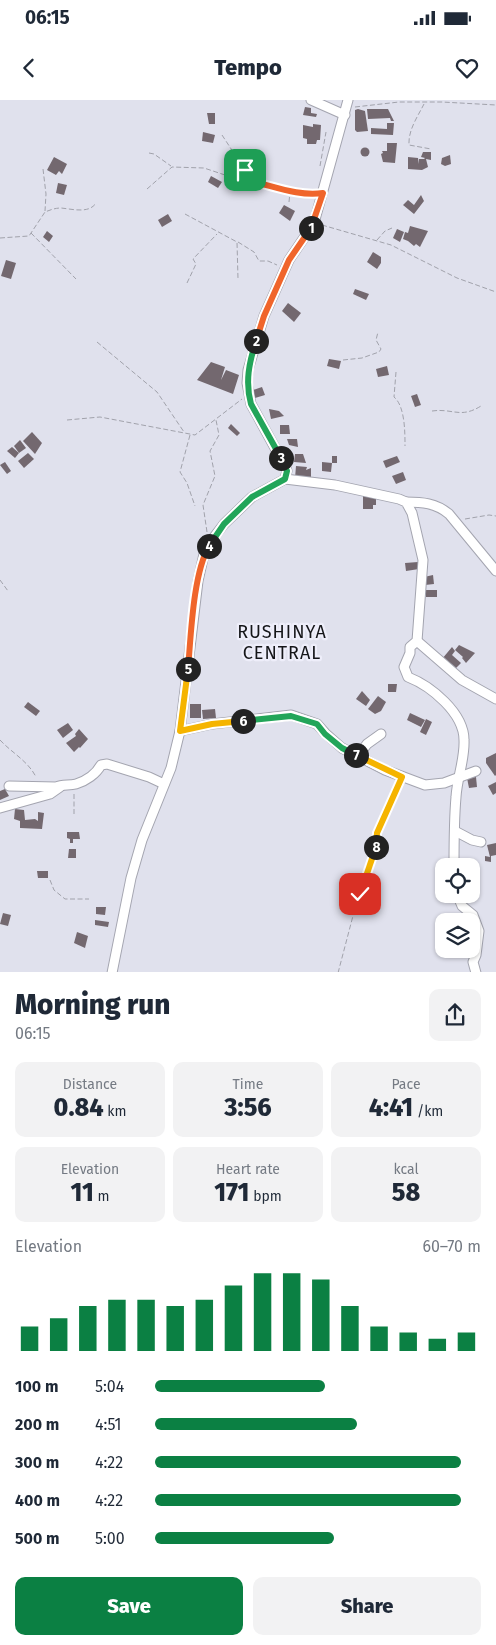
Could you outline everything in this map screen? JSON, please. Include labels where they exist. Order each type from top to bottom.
[{"type":"street","points":[[285,479],[286,468],[251,404],[248,370],[264,316],[286,267],[314,223],[347,107],[311,100]]},
{"type":"street","points":[[112,972],[142,840],[170,768],[180,731],[198,581],[204,554],[214,537],[239,509],[252,497],[285,479],[335,485],[406,502],[434,504],[445,510],[496,571]]},
{"type":"street","points":[[406,502],[412,513],[423,560],[416,642],[410,648],[410,654],[404,667],[408,677],[420,682],[438,695],[456,717],[464,740],[456,795],[454,858]]},
{"type":"street","points":[[416,642],[462,680],[496,699]]},
{"type":"street","points":[[180,731],[212,724],[291,716],[317,724],[325,734],[342,748],[425,786],[459,779],[476,771]]},
{"type":"street","points":[[358,756],[367,744],[381,734]]},
{"type":"street","points":[[9,786],[56,788],[62,785],[76,784],[97,773],[101,765],[107,764],[149,777],[164,784]]},
{"type":"street","points":[[0,808],[50,794],[62,785]]},
{"type":"street","points":[[455,831],[472,840],[481,842]]},
{"type":"street","points":[[461,903],[472,915],[479,931],[476,956],[473,962],[476,972]]},
{"type":"path","points":[[347,107],[399,102],[496,105]]},
{"type":"path","points":[[425,103],[410,132],[408,141],[409,145],[431,149]]},
{"type":"path","points":[[326,132],[319,164],[327,180]]},
{"type":"path","points":[[222,135],[245,170],[246,180]]},
{"type":"path","points":[[149,153],[154,154],[172,167],[204,168],[290,191],[312,195],[323,193]]},
{"type":"path","points":[[147,190],[172,167]]},
{"type":"path","points":[[0,238],[29,236],[45,212],[46,194],[43,169]]},
{"type":"path","points":[[290,191],[290,202]]},
{"type":"path","points":[[45,212],[60,208],[84,210],[94,206],[96,203]]},
{"type":"path","points":[[185,214],[254,252],[259,261],[268,261],[286,267]]},
{"type":"path","points":[[314,223],[400,248],[457,278],[496,292]]},
{"type":"path","points":[[377,240],[385,231],[392,228]]},
{"type":"path","points":[[31,233],[76,279]]},
{"type":"path","points":[[187,283],[196,264],[193,259],[218,233]]},
{"type":"path","points":[[237,242],[238,280]]},
{"type":"path","points":[[343,360],[379,352],[381,349],[376,340],[378,332]]},
{"type":"path","points":[[97,342],[157,392],[185,433]]},
{"type":"path","points":[[396,372],[394,397],[400,401],[403,413],[405,446]]},
{"type":"path","points":[[67,420],[100,417],[195,435],[249,394]]},
{"type":"path","points":[[432,411],[444,410],[460,414],[473,412],[480,406]]},
{"type":"path","points":[[207,533],[203,505],[215,476],[210,451],[219,436],[216,419]]},
{"type":"path","points":[[190,435],[180,472],[187,483],[195,506]]},
{"type":"path","points":[[455,521],[488,515],[496,516]]},
{"type":"path","points":[[0,580],[8,591]]},
{"type":"path","points":[[0,740],[33,771],[41,787]]},
{"type":"path","points":[[338,972],[354,912],[377,845],[377,833],[402,777]]},
{"type":"path","points":[[74,814],[73,795],[76,784]]},
{"type":"path","points":[[50,880],[54,890],[65,899],[89,899]]},
{"type":"building","points":[[305,107],[311,108],[311,113],[317,114],[316,117],[303,115]]},
{"type":"building","points":[[367,109],[388,109],[394,121],[391,121],[390,118],[368,119]]},
{"type":"building","points":[[355,110],[365,111],[368,131],[357,132],[355,130]]},
{"type":"building","points":[[207,113],[215,113],[215,124],[209,124]]},
{"type":"building","points":[[387,123],[394,123],[393,135],[371,134],[371,128],[387,129]]},
{"type":"building","points":[[313,124],[321,125],[320,140],[317,140],[316,144],[307,144],[307,139],[303,138],[303,125],[313,127]]},
{"type":"building","points":[[203,132],[215,135],[213,143],[202,141]]},
{"type":"building","points":[[387,143],[397,143],[395,163],[383,162],[381,154],[383,153],[382,151],[387,151]]},
{"type":"building","points":[[365,147],[370,152],[365,157],[360,152]]},
{"type":"building","points":[[423,152],[431,152],[431,160],[426,159],[428,167],[422,170],[408,169],[408,157],[418,158],[419,164],[419,159],[425,158],[421,157]]},
{"type":"building","points":[[450,155],[451,164],[445,166],[441,164],[442,158]]},
{"type":"building","points":[[54,157],[67,164],[62,174],[59,171],[56,175],[47,170]]},
{"type":"building","points":[[211,176],[222,182],[218,188],[208,182]]},
{"type":"building","points":[[58,183],[67,185],[64,195],[56,193]]},
{"type":"building","points":[[421,195],[424,201],[414,214],[403,205],[408,200],[414,205]]},
{"type":"building","points":[[284,205],[295,211],[290,221],[279,213]]},
{"type":"building","points":[[168,214],[172,221],[162,227],[158,220]]},
{"type":"building","points":[[410,226],[428,231],[420,247],[416,244],[414,246],[403,239],[405,232],[408,233]]},
{"type":"building","points":[[397,229],[404,232],[400,242],[393,238]]},
{"type":"building","points":[[47,231],[53,236],[49,242],[43,237]]},
{"type":"building","points":[[373,252],[381,257],[381,263],[377,269],[367,262]]},
{"type":"building","points":[[6,260],[16,263],[11,279],[1,276]]},
{"type":"building","points":[[355,289],[369,294],[366,300],[353,294]]},
{"type":"building","points":[[288,303],[301,313],[294,322],[282,311]]},
{"type":"building","points":[[329,359],[341,361],[339,369],[327,366]]},
{"type":"building","points":[[211,362],[225,367],[221,380],[226,370],[239,375],[233,394],[197,380]]},
{"type":"building","points":[[387,366],[389,375],[378,377],[376,369]]},
{"type":"building","points":[[262,387],[265,395],[255,398],[253,390]]},
{"type":"building","points":[[417,394],[421,405],[415,407],[411,396]]},
{"type":"building","points":[[269,409],[279,411],[284,416],[271,419]]},
{"type":"building","points":[[231,424],[240,433],[237,436],[228,428]]},
{"type":"building","points":[[280,425],[289,425],[290,434],[280,434]]},
{"type":"building","points":[[32,432],[42,443],[35,454],[23,441]]},
{"type":"building","points":[[287,439],[297,439],[298,447],[289,445]]},
{"type":"building","points":[[20,440],[26,448],[19,453],[14,446]]},
{"type":"building","points":[[12,447],[19,453],[15,458],[7,451]]},
{"type":"building","points":[[28,453],[34,459],[24,468],[18,461]]},
{"type":"building","points":[[295,454],[303,454],[306,463],[294,462]]},
{"type":"building","points":[[332,456],[337,456],[337,463],[332,463]]},
{"type":"building","points":[[397,456],[400,462],[386,468],[383,461]]},
{"type":"building","points":[[5,462],[11,471],[7,474],[0,465]]},
{"type":"building","points":[[322,462],[332,463],[331,472],[322,471]]},
{"type":"building","points":[[296,466],[307,467],[306,470],[311,468],[311,479],[295,478]]},
{"type":"building","points":[[403,472],[406,480],[396,484],[392,476]]},
{"type":"building","points":[[363,496],[376,497],[376,505],[373,505],[373,509],[363,509]]},
{"type":"building","points":[[418,562],[419,569],[406,571],[405,563]]},
{"type":"building","points":[[433,575],[434,584],[425,585],[424,577]]},
{"type":"building","points":[[426,590],[437,590],[437,597],[426,597]]},
{"type":"building","points":[[459,645],[475,653],[466,663],[463,657],[455,650]]},
{"type":"building","points":[[452,647],[455,651],[452,655],[461,663],[454,670],[442,659]]},
{"type":"building","points":[[388,684],[397,684],[396,692],[388,692]]},
{"type":"building","points":[[362,691],[370,700],[366,706],[356,699]]},
{"type":"building","points":[[378,696],[386,702],[381,711],[375,714],[368,709]]},
{"type":"building","points":[[28,702],[40,711],[36,716],[24,707]]},
{"type":"building","points":[[190,704],[201,704],[201,718],[190,718]]},
{"type":"building","points":[[215,709],[216,718],[203,719],[202,710]]},
{"type":"building","points":[[410,713],[425,720],[421,727],[407,720]]},
{"type":"building","points":[[426,719],[432,722],[426,735],[420,732]]},
{"type":"building","points":[[68,723],[73,730],[63,738],[57,730]]},
{"type":"building","points":[[79,729],[88,739],[74,752],[66,743],[76,736],[75,734]]},
{"type":"building","points":[[496,753],[495,776],[486,763],[486,758]]},
{"type":"building","points":[[476,777],[477,787],[469,788],[467,778]]},
{"type":"building","points":[[496,782],[496,793],[493,795],[488,786]]},
{"type":"building","points":[[5,789],[9,796],[0,800],[0,791]]},
{"type":"building","points":[[15,809],[24,810],[25,820],[35,819],[38,821],[38,812],[44,813],[42,829],[20,828],[20,821],[14,819]]},
{"type":"building","points":[[67,832],[79,832],[80,839],[73,839],[73,843],[70,843],[70,839],[67,838]]},
{"type":"building","points":[[496,843],[496,855],[491,856],[491,862],[485,861],[485,856],[490,857],[487,845]]},
{"type":"building","points":[[69,849],[76,849],[76,858],[68,858]]},
{"type":"building","points":[[37,871],[48,871],[48,878],[38,878]]},
{"type":"building","points":[[96,907],[106,907],[105,915],[96,914]]},
{"type":"building","points":[[3,913],[11,915],[8,926],[0,924]]},
{"type":"building","points":[[95,920],[109,922],[108,927],[95,925]]},
{"type":"building","points":[[77,932],[88,936],[85,948],[74,943]]},
{"type":"district","name":"RUSHINYA CENTRAL","points":[[282,642]]},
{"type":"route","points":[[245,170],[246,180],[312,195],[323,193],[314,223],[289,260],[264,316],[248,370],[247,383],[251,404],[275,446],[286,468],[287,475],[285,479],[252,497],[233,515],[214,537],[204,554],[198,581],[180,731],[212,724],[291,716],[317,724],[325,734],[342,748],[402,777],[377,833],[377,845],[360,894]]}]
